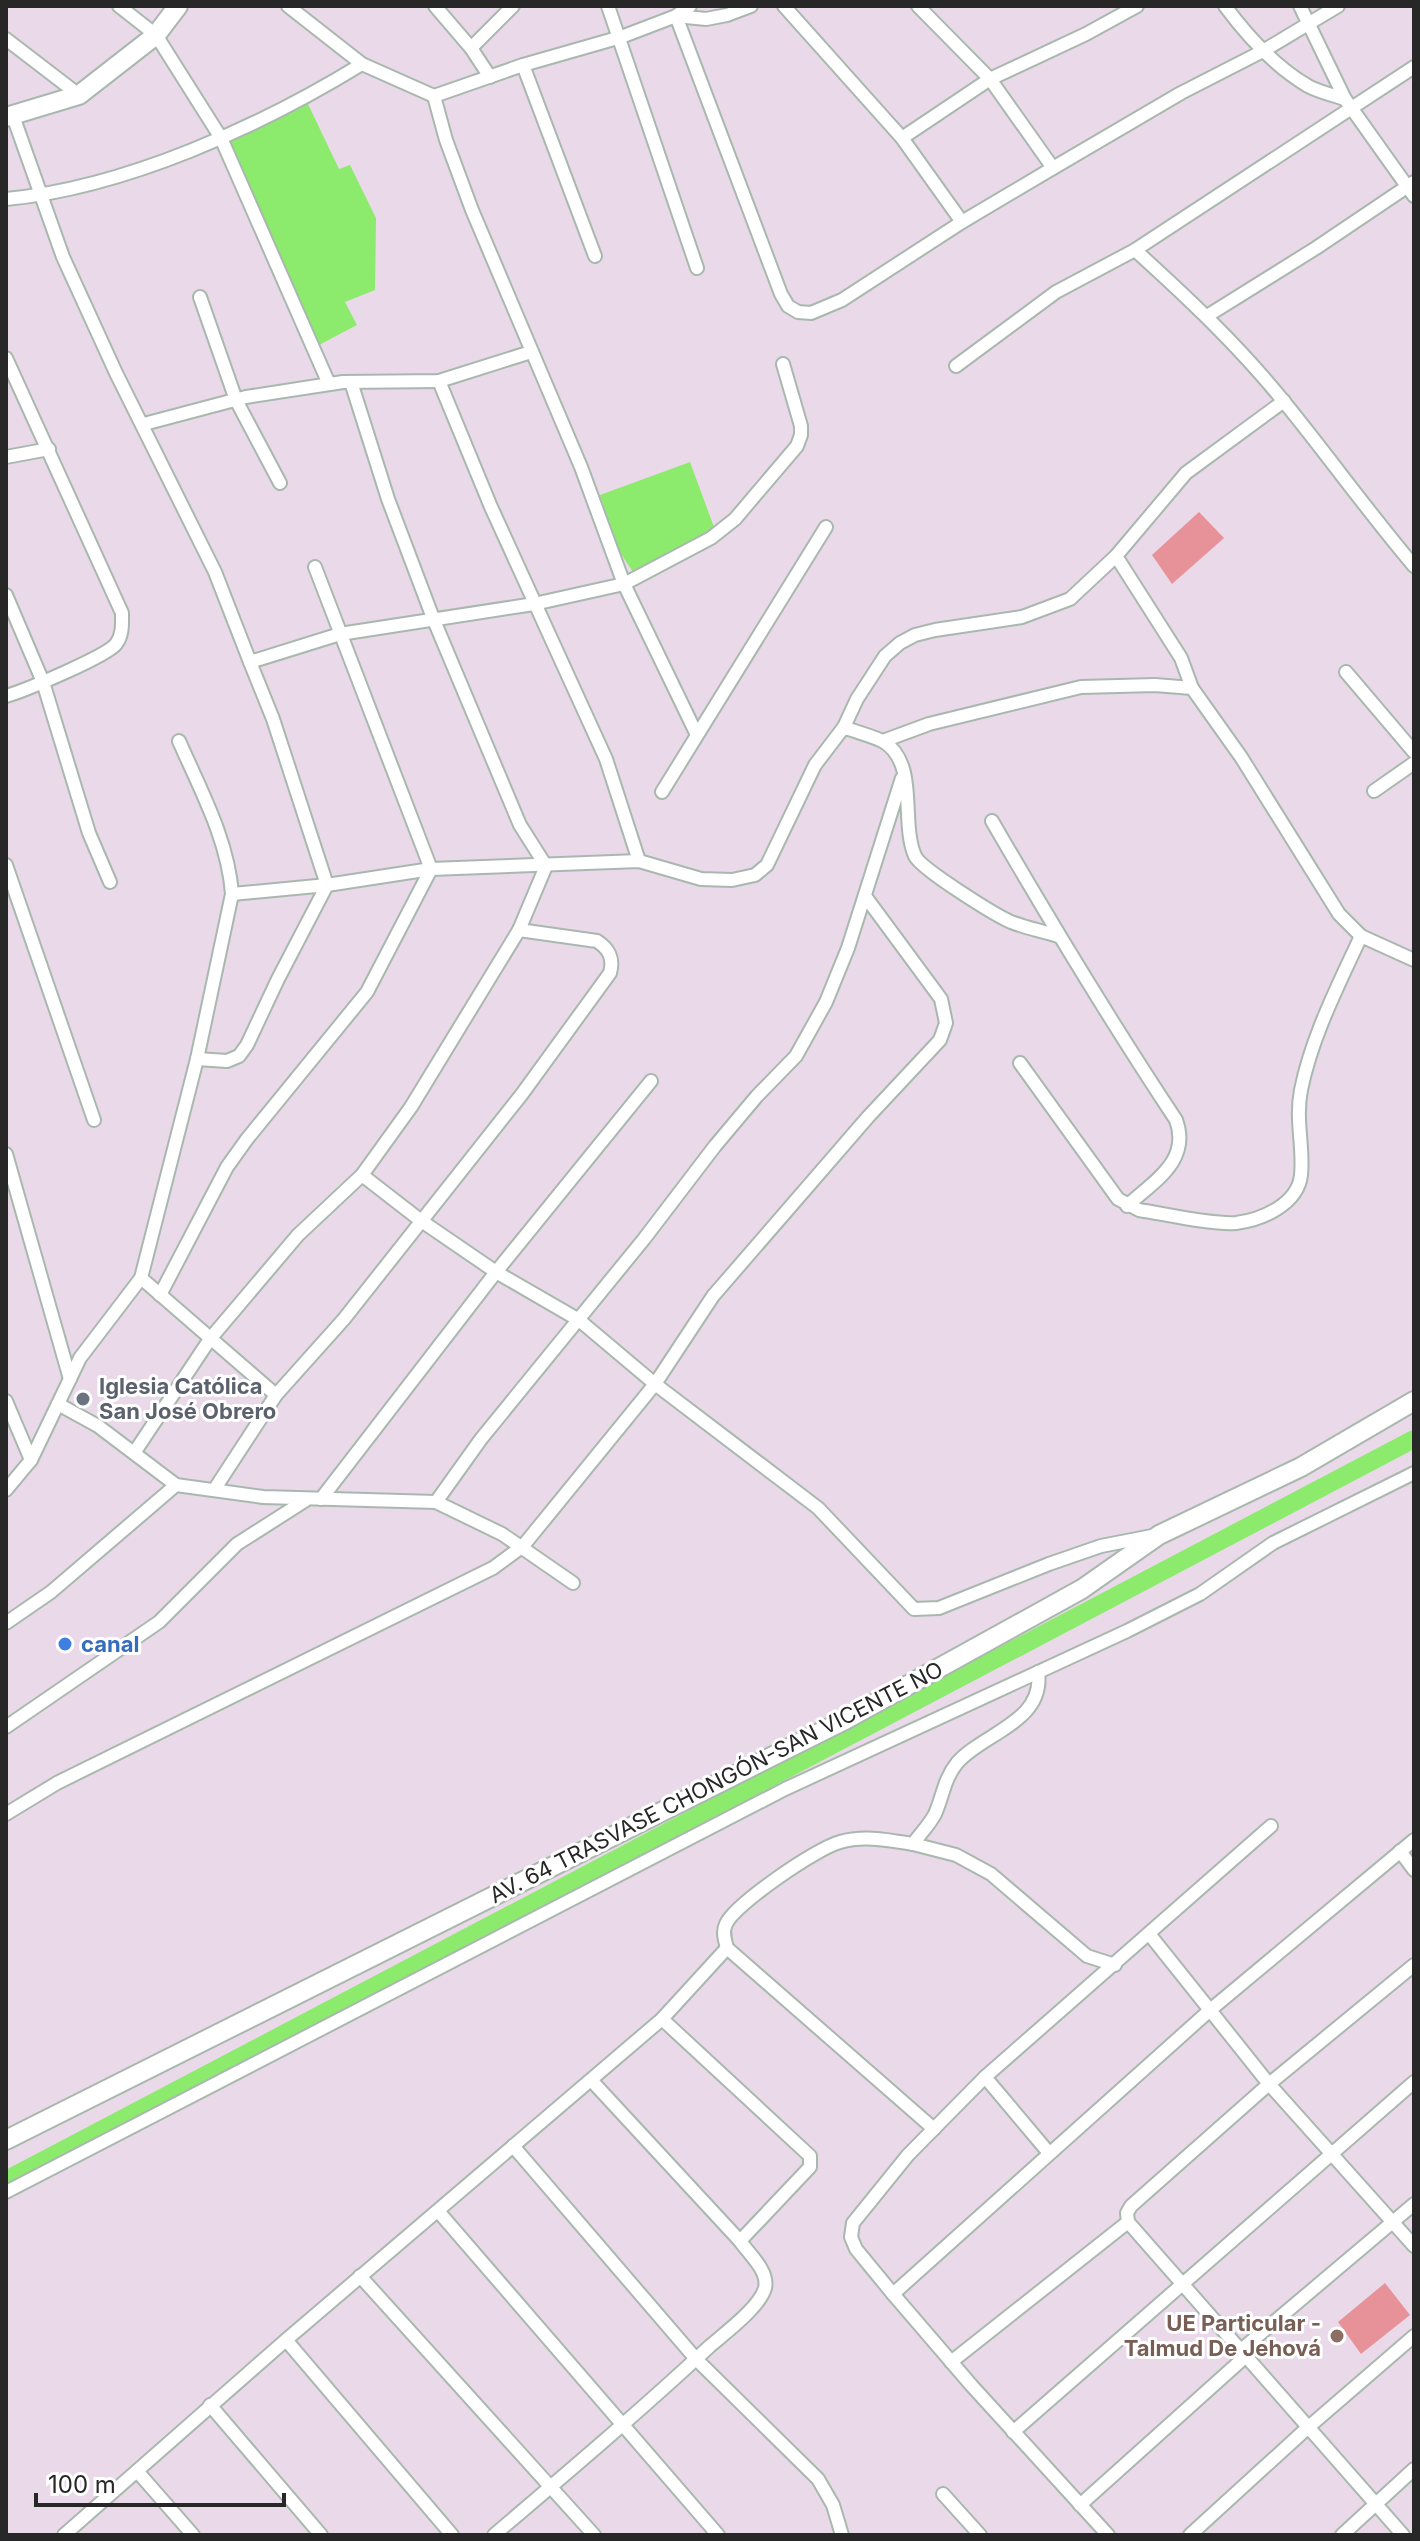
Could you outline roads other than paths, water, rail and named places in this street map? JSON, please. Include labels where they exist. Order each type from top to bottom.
[{"type":"street","points":[[119,6],[156,35],[221,138],[329,384]]},
{"type":"street","points":[[178,6],[156,35],[79,95],[10,116],[63,257],[116,373],[215,572],[273,719],[327,885],[239,1056],[227,1061],[197,1059]]},
{"type":"street","points":[[288,6],[362,64],[434,96],[523,65],[621,37],[676,16],[690,6]]},
{"type":"street","points":[[435,6],[471,48],[490,77]]},
{"type":"street","points":[[471,48],[513,6]]},
{"type":"street","points":[[608,6],[697,268]]},
{"type":"street","points":[[676,16],[706,19],[751,6]]},
{"type":"street","points":[[784,6],[902,138],[962,222]]},
{"type":"street","points":[[918,6],[990,79],[1053,168]]},
{"type":"street","points":[[902,138],[990,79],[1137,6]]},
{"type":"street","points":[[1225,6],[1249,39],[1263,51],[1310,87],[1349,104]]},
{"type":"street","points":[[1207,316],[1412,188],[1349,104],[1300,6]]},
{"type":"street","points":[[676,16],[781,294],[788,306],[798,312],[811,313],[842,300],[962,222],[1053,168],[1338,6]]},
{"type":"street","points":[[6,39],[79,95]]},
{"type":"street","points":[[6,199],[41,196],[138,169],[221,138],[328,85],[362,64]]},
{"type":"street","points":[[523,65],[595,256]]},
{"type":"street","points":[[956,366],[1056,292],[1135,250],[1349,104],[1414,67]]},
{"type":"street","points":[[434,96],[446,140],[472,210],[581,467],[624,584],[696,733]]},
{"type":"street","points":[[1135,250],[1207,316],[1284,401],[1354,494],[1414,566]]},
{"type":"street","points":[[200,297],[236,400],[280,483]]},
{"type":"street","points":[[144,424],[236,400],[329,384],[439,381],[531,352]]},
{"type":"street","points":[[6,358],[122,613],[122,631],[115,646],[43,682],[6,696]]},
{"type":"street","points":[[250,662],[340,634],[534,604],[624,584],[711,538],[735,519],[797,446],[801,426],[783,364]]},
{"type":"street","points":[[439,381],[534,604],[606,759],[639,861]]},
{"type":"street","points":[[351,382],[388,499],[433,618],[520,825],[546,866]]},
{"type":"street","points":[[232,894],[327,885],[431,869],[639,861],[701,879],[732,880],[755,875],[767,865],[815,765],[844,727],[857,699],[885,656],[915,635],[1022,617],[1070,599],[1116,556],[1186,473],[1284,401]]},
{"type":"street","points":[[6,457],[49,449]]},
{"type":"street","points":[[662,792],[826,527]]},
{"type":"street","points":[[1116,556],[1181,658],[1192,688],[1241,757],[1339,914],[1361,936],[1414,960]]},
{"type":"street","points":[[160,1295],[227,1167],[367,992],[431,869],[315,567]]},
{"type":"street","points":[[6,595],[43,682],[89,833],[110,882]]},
{"type":"street","points":[[1346,672],[1414,752]]},
{"type":"street","points":[[883,741],[929,724],[1081,687],[1155,685],[1192,688]]},
{"type":"street","points":[[844,727],[883,741],[899,756],[905,768],[908,834],[916,860],[1012,923],[1058,936]]},
{"type":"street","points":[[6,1490],[31,1460],[80,1358],[141,1278],[197,1059],[232,894],[230,869],[222,841],[179,741]]},
{"type":"street","points":[[1374,791],[1414,763]]},
{"type":"street","points":[[436,1502],[481,1439],[715,1146],[796,1056],[826,1002],[865,896],[905,768]]},
{"type":"street","points":[[992,821],[1058,936],[1181,1132],[1181,1144],[1173,1162],[1127,1206]]},
{"type":"street","points":[[6,865],[94,1120]]},
{"type":"street","points":[[134,1453],[210,1339],[298,1235],[362,1175],[411,1107],[519,930],[546,866]]},
{"type":"street","points":[[6,1814],[57,1783],[493,1568],[523,1546],[655,1384],[713,1296],[868,1117],[940,1040],[946,1023],[941,999],[865,896]]},
{"type":"street","points":[[214,1490],[276,1395],[344,1319],[522,1094],[610,973],[611,955],[597,941],[519,930]]},
{"type":"street","points":[[1020,1063],[1118,1199],[1127,1206],[1233,1223],[1250,1220],[1287,1203],[1295,1192],[1301,1176],[1297,1123],[1301,1091],[1315,1037],[1361,936]]},
{"type":"street","points":[[321,1499],[496,1272],[651,1081]]},
{"type":"street","points":[[6,1154],[70,1379]]},
{"type":"street","points":[[362,1175],[420,1220],[496,1272],[579,1320],[655,1384],[818,1508],[914,1609],[939,1608],[1088,1550],[1159,1535]]},
{"type":"street","points":[[141,1278],[276,1395]]},
{"type":"street","points":[[6,1401],[31,1460]]},
{"type":"street","name":"AV. 64 TRASVASE CHONGÓN-SAN VICENTE NO","points":[[6,2140],[843,1721],[1082,1589],[1159,1535],[1301,1467],[1414,1401]]},
{"type":"street","points":[[58,1404],[98,1426],[176,1485],[306,1500],[436,1502],[523,1546],[573,1583]]},
{"type":"street","points":[[6,2192],[785,1789],[1200,1594],[1273,1543],[1414,1473]]},
{"type":"street","points":[[6,1623],[51,1592],[176,1485]]},
{"type":"street","points":[[6,1727],[159,1622],[237,1544],[306,1500]]},
{"type":"street","points":[[913,1844],[934,1815],[946,1778],[958,1762],[979,1743],[1014,1723],[1029,1709],[1037,1692],[1038,1672]]},
{"type":"street","points":[[1108,2535],[951,2362],[856,2249],[851,2237],[853,2223],[908,2155],[985,2077],[1271,1826]]},
{"type":"street","points":[[934,2129],[727,1948],[726,1922],[811,1855],[836,1843],[876,1839],[956,1855],[991,1874],[1087,1956],[1115,1965]]},
{"type":"street","points":[[893,2294],[1209,2011],[1414,1840]]},
{"type":"street","points":[[1400,1851],[1414,1870]]},
{"type":"street","points":[[1150,1935],[1269,2084],[1414,2246]]},
{"type":"street","points":[[64,2535],[210,2405],[662,2019],[727,1948]]},
{"type":"street","points":[[1403,2535],[1244,2353],[1181,2286],[1128,2222],[1127,2213],[1131,2206],[1269,2084],[1414,1965]]},
{"type":"street","points":[[662,2019],[810,2156],[810,2167],[740,2241]]},
{"type":"street","points":[[985,2077],[1049,2153]]},
{"type":"street","points":[[494,2535],[696,2359],[764,2292],[762,2270],[740,2241],[591,2080]]},
{"type":"street","points":[[1013,2432],[1414,2082]]},
{"type":"street","points":[[513,2146],[696,2359],[818,2479],[833,2505],[842,2535]]},
{"type":"street","points":[[1080,2505],[1244,2353],[1414,2204]]},
{"type":"street","points":[[438,2211],[718,2535]]},
{"type":"street","points":[[951,2362],[1128,2222]]},
{"type":"street","points":[[360,2276],[594,2535]]},
{"type":"street","points":[[1190,2535],[1414,2336]]},
{"type":"street","points":[[286,2340],[452,2535]]},
{"type":"street","points":[[210,2405],[321,2535]]},
{"type":"street","points":[[1342,2535],[1414,2469]]},
{"type":"street","points":[[137,2471],[193,2535]]},
{"type":"street","points":[[943,2494],[980,2535]]},
{"type":"waterway","points":[[6,2180],[1414,1439]]},
{"type":"place","name":"Iglesia Católica San José Obrero","points":[[83,1399]]},
{"type":"place","name":"canal","points":[[65,1644]]},
{"type":"place","name":"UE Particular - Talmud De Jehová","points":[[1337,2336]]}]
